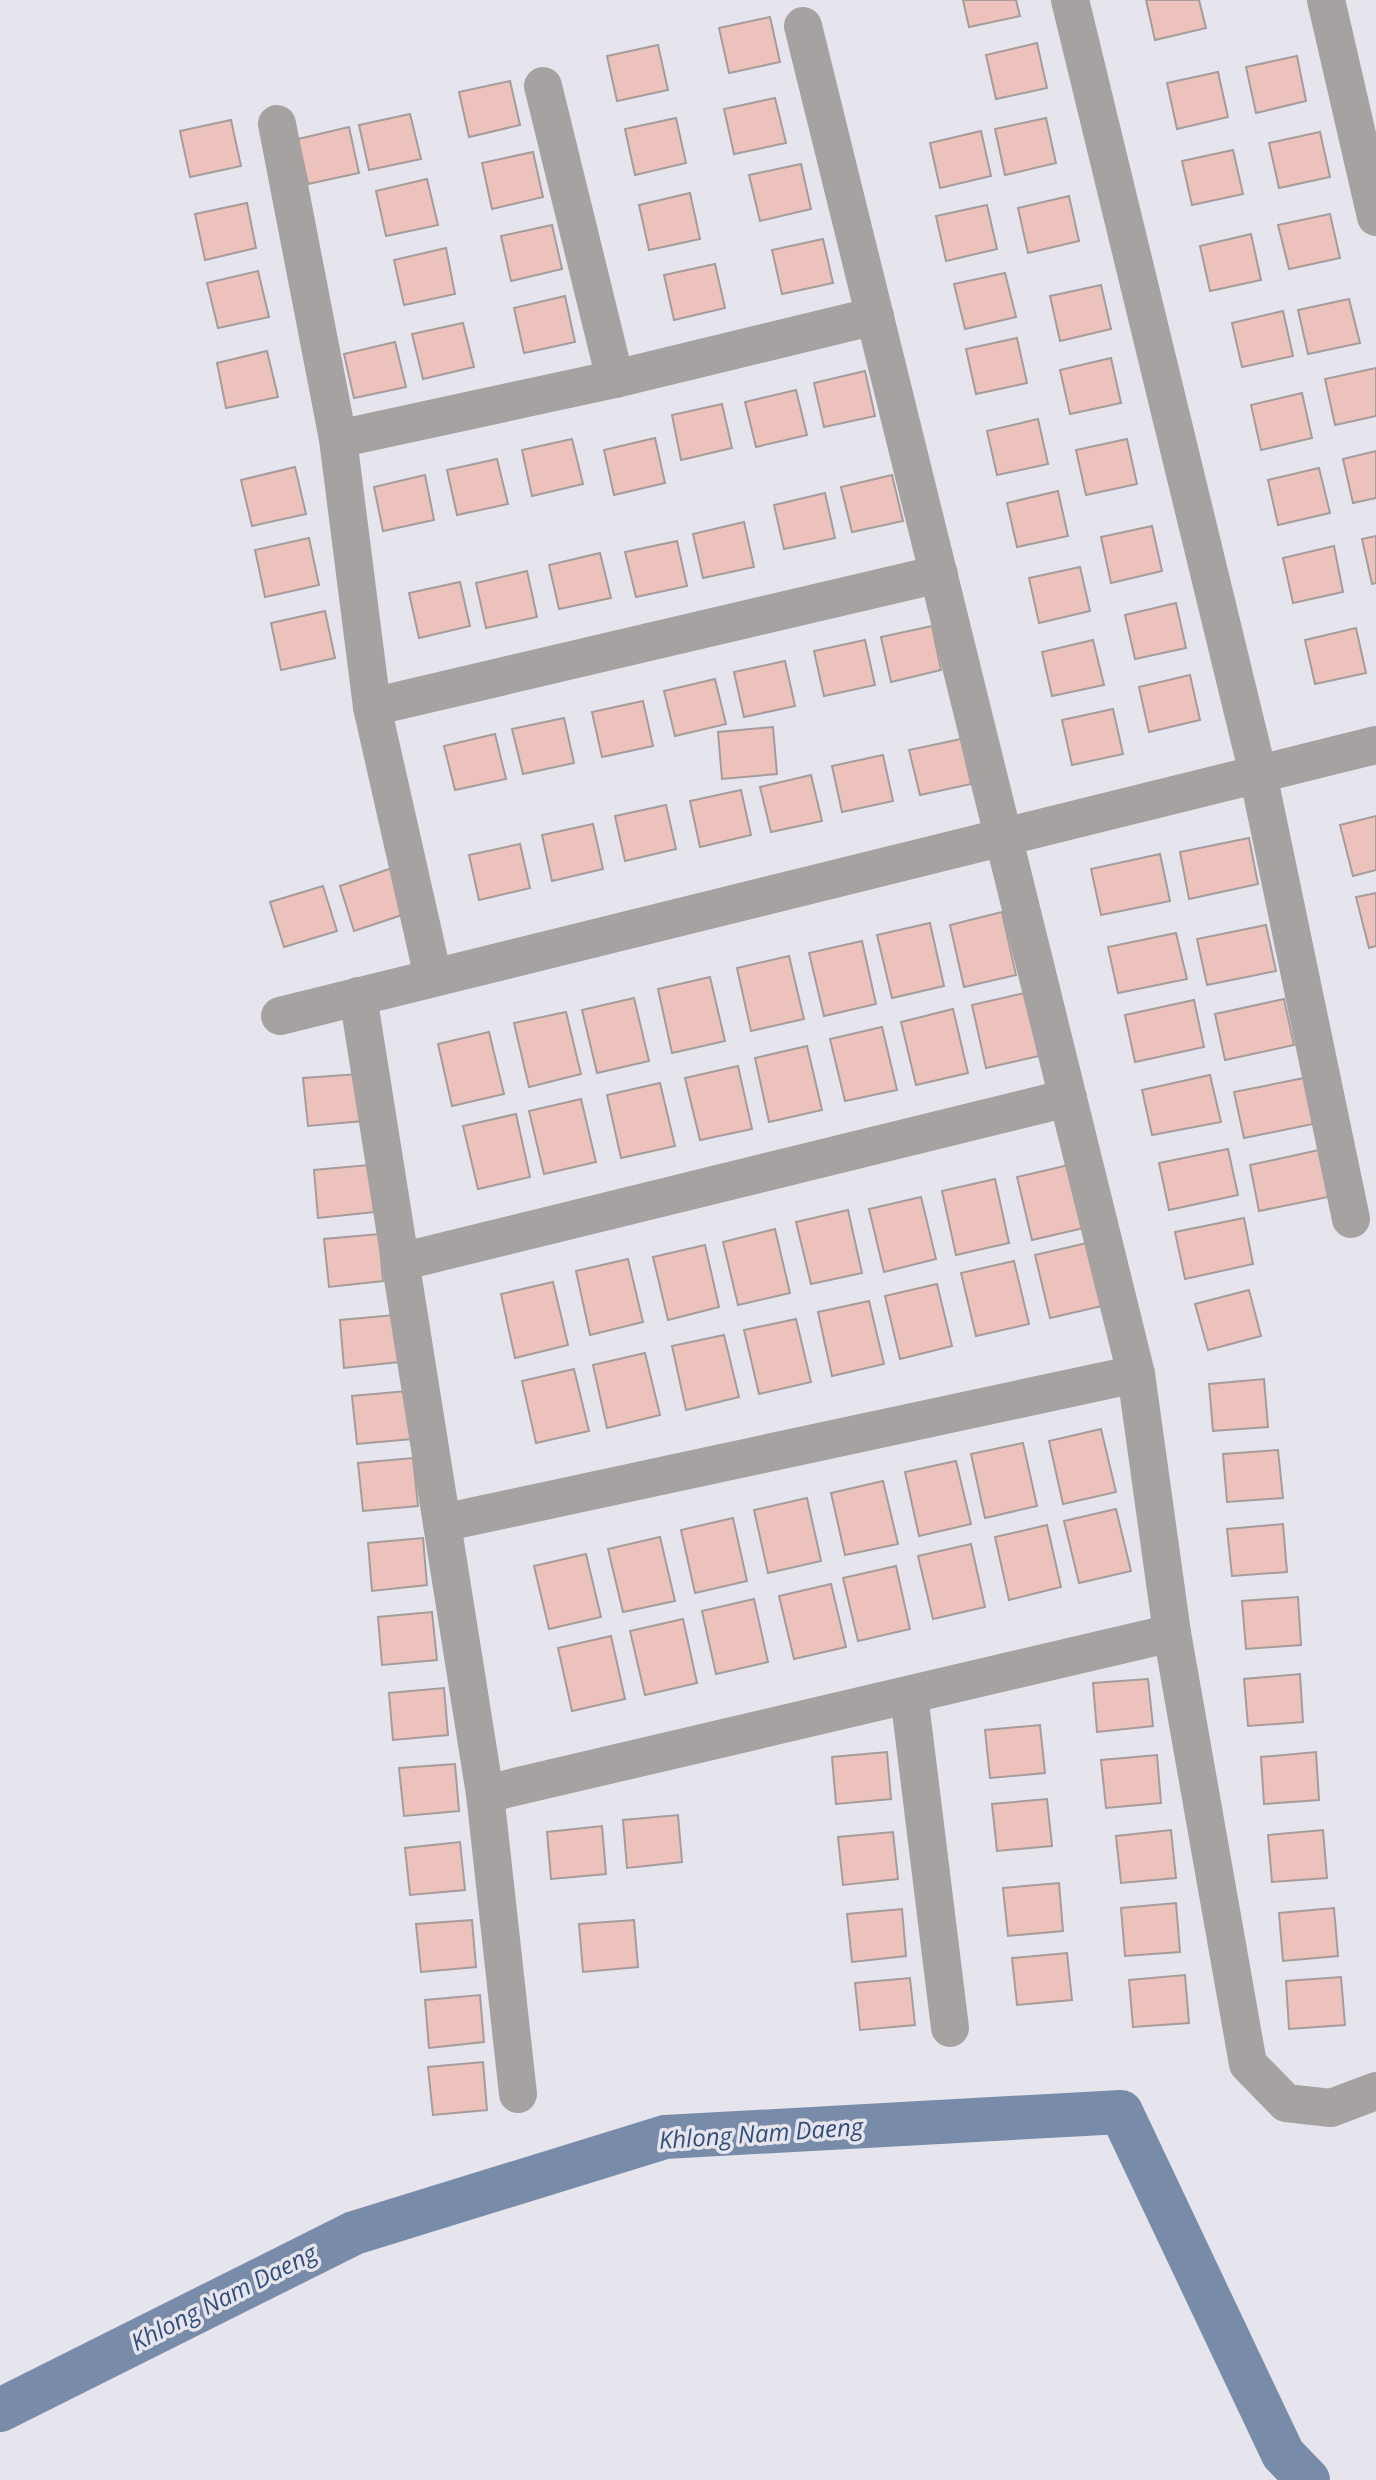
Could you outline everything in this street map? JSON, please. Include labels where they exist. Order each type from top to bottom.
[{"type":"street","points":[[1070,0],[1258,774],[1351,1219]]},
{"type":"street","points":[[1326,0],[1376,216]]},
{"type":"street","points":[[803,26],[1136,1374],[1172,1633],[1248,2064],[1286,2103],[1331,2108],[1376,2091]]},
{"type":"street","points":[[543,86],[615,379]]},
{"type":"street","points":[[277,124],[338,439],[372,707],[433,977]]},
{"type":"street","points":[[338,439],[615,379],[875,316]]},
{"type":"street","points":[[372,707],[939,574]]},
{"type":"street","points":[[280,1016],[1376,745]]},
{"type":"street","points":[[358,996],[485,1794],[518,2094]]},
{"type":"street","points":[[400,1262],[1068,1098]]},
{"type":"street","points":[[442,1523],[1136,1374]]},
{"type":"street","points":[[485,1794],[1172,1633]]},
{"type":"street","points":[[909,1695],[950,2028]]},
{"type":"building","points":[[963,0],[1016,0],[1020,16],[969,27]]},
{"type":"building","points":[[1146,0],[1199,0],[1206,28],[1155,40]]},
{"type":"building","points":[[770,17],[780,62],[729,73],[719,28]]},
{"type":"building","points":[[1037,43],[1047,88],[996,99],[986,55]]},
{"type":"building","points":[[658,45],[668,90],[617,101],[607,56]]},
{"type":"building","points":[[1297,56],[1306,101],[1256,113],[1246,67]]},
{"type":"building","points":[[1218,72],[1228,117],[1177,129],[1167,83]]},
{"type":"building","points":[[510,81],[520,125],[469,137],[459,92]]},
{"type":"building","points":[[775,98],[786,143],[734,154],[724,109]]},
{"type":"building","points":[[410,114],[421,159],[369,170],[359,125]]},
{"type":"building","points":[[676,118],[686,163],[635,175],[625,129]]},
{"type":"building","points":[[1046,118],[1056,163],[1005,175],[995,129]]},
{"type":"building","points":[[231,120],[241,166],[190,177],[180,131]]},
{"type":"building","points":[[349,127],[359,173],[308,184],[298,139]]},
{"type":"building","points":[[981,131],[991,176],[940,188],[930,143]]},
{"type":"building","points":[[1320,132],[1330,177],[1279,188],[1269,143]]},
{"type":"building","points":[[1233,150],[1243,194],[1192,205],[1182,161]]},
{"type":"building","points":[[533,152],[543,197],[492,209],[482,163]]},
{"type":"building","points":[[801,164],[811,209],[760,221],[749,175]]},
{"type":"building","points":[[427,179],[438,225],[386,236],[376,191]]},
{"type":"building","points":[[690,193],[700,239],[649,250],[639,205]]},
{"type":"building","points":[[1069,196],[1079,241],[1028,253],[1018,208]]},
{"type":"building","points":[[247,203],[256,248],[205,260],[195,214]]},
{"type":"building","points":[[987,205],[997,249],[946,261],[936,216]]},
{"type":"building","points":[[1330,214],[1340,258],[1289,269],[1278,225]]},
{"type":"building","points":[[552,225],[562,269],[511,281],[501,236]]},
{"type":"building","points":[[1251,234],[1261,280],[1210,291],[1200,246]]},
{"type":"building","points":[[823,239],[833,283],[782,294],[772,250]]},
{"type":"building","points":[[446,248],[455,294],[404,305],[394,260]]},
{"type":"building","points":[[715,264],[725,308],[674,320],[664,275]]},
{"type":"building","points":[[258,271],[269,317],[218,328],[207,283]]},
{"type":"building","points":[[1005,273],[1016,317],[965,329],[954,284]]},
{"type":"building","points":[[1101,285],[1111,329],[1060,341],[1050,296]]},
{"type":"building","points":[[565,296],[575,342],[524,353],[514,308]]},
{"type":"building","points":[[1349,299],[1360,343],[1308,354],[1298,310]]},
{"type":"building","points":[[1283,311],[1293,356],[1242,367],[1232,323]]},
{"type":"building","points":[[463,323],[474,367],[423,379],[412,334]]},
{"type":"building","points":[[1017,338],[1027,383],[976,394],[966,349]]},
{"type":"building","points":[[395,342],[406,387],[354,398],[344,354]]},
{"type":"building","points":[[267,351],[278,397],[226,408],[217,363]]},
{"type":"building","points":[[1111,358],[1121,403],[1070,414],[1060,370]]},
{"type":"building","points":[[1376,368],[1376,416],[1335,425],[1325,379]]},
{"type":"building","points":[[865,371],[875,416],[824,427],[814,383]]},
{"type":"building","points":[[796,390],[807,435],[756,447],[745,402]]},
{"type":"building","points":[[1302,393],[1312,438],[1261,450],[1251,405]]},
{"type":"building","points":[[722,404],[732,448],[681,460],[672,415]]},
{"type":"building","points":[[1038,419],[1048,464],[997,475],[987,431]]},
{"type":"building","points":[[655,438],[665,483],[614,495],[604,450]]},
{"type":"building","points":[[572,439],[583,484],[532,496],[522,450]]},
{"type":"building","points":[[1127,439],[1137,484],[1086,495],[1076,450]]},
{"type":"building","points":[[1376,451],[1376,498],[1353,503],[1343,459]]},
{"type":"building","points":[[497,459],[508,504],[457,515],[447,470]]},
{"type":"building","points":[[295,467],[306,514],[252,526],[241,480]]},
{"type":"building","points":[[1319,468],[1330,513],[1278,525],[1268,480]]},
{"type":"building","points":[[425,475],[434,520],[383,531],[374,487]]},
{"type":"building","points":[[892,475],[903,521],[852,532],[841,487]]},
{"type":"building","points":[[1058,491],[1068,536],[1017,547],[1007,503]]},
{"type":"building","points":[[825,493],[835,538],[784,549],[774,505]]},
{"type":"building","points":[[744,522],[754,567],[703,578],[693,534]]},
{"type":"building","points":[[1152,526],[1162,571],[1111,583],[1101,537]]},
{"type":"building","points":[[1376,536],[1376,583],[1372,584],[1362,539]]},
{"type":"building","points":[[309,538],[319,585],[265,597],[255,550]]},
{"type":"building","points":[[677,541],[687,586],[636,597],[625,552]]},
{"type":"building","points":[[1334,546],[1343,592],[1293,603],[1283,558]]},
{"type":"building","points":[[600,553],[611,598],[559,609],[549,565]]},
{"type":"building","points":[[1080,567],[1090,611],[1039,623],[1029,578]]},
{"type":"building","points":[[527,571],[537,617],[486,628],[476,583]]},
{"type":"building","points":[[460,582],[470,626],[419,638],[409,593]]},
{"type":"building","points":[[1176,603],[1186,648],[1135,659],[1125,615]]},
{"type":"building","points":[[325,611],[335,658],[281,670],[271,623]]},
{"type":"building","points":[[932,626],[941,670],[891,682],[881,637]]},
{"type":"building","points":[[1356,628],[1366,673],[1315,684],[1305,640]]},
{"type":"building","points":[[865,640],[875,685],[824,696],[814,651]]},
{"type":"building","points":[[1093,640],[1104,685],[1052,696],[1042,652]]},
{"type":"building","points":[[785,661],[795,706],[744,717],[734,672]]},
{"type":"building","points":[[1190,675],[1200,720],[1149,732],[1139,687]]},
{"type":"building","points":[[715,679],[726,724],[675,736],[664,691]]},
{"type":"building","points":[[643,701],[653,746],[602,757],[592,712]]},
{"type":"building","points":[[1113,709],[1123,754],[1072,765],[1062,720]]},
{"type":"building","points":[[564,718],[574,763],[523,774],[512,729]]},
{"type":"building","points":[[773,727],[777,774],[722,779],[718,732]]},
{"type":"building","points":[[495,734],[506,779],[455,790],[444,746]]},
{"type":"building","points":[[961,739],[971,784],[920,795],[909,750]]},
{"type":"building","points":[[883,755],[893,801],[842,812],[832,766]]},
{"type":"building","points":[[811,775],[822,821],[771,832],[760,787]]},
{"type":"building","points":[[741,790],[751,835],[700,847],[690,801]]},
{"type":"building","points":[[666,805],[676,849],[625,861],[615,816]]},
{"type":"building","points":[[1376,816],[1376,870],[1353,876],[1340,825]]},
{"type":"building","points":[[593,824],[603,869],[552,881],[542,835]]},
{"type":"building","points":[[1249,838],[1258,884],[1189,899],[1180,852]]},
{"type":"building","points":[[520,844],[530,888],[479,900],[469,855]]},
{"type":"building","points":[[1160,854],[1170,901],[1101,915],[1091,869]]},
{"type":"building","points":[[392,868],[408,913],[354,931],[340,886]]},
{"type":"building","points":[[323,886],[337,931],[284,947],[270,902]]},
{"type":"building","points":[[1376,893],[1376,946],[1369,948],[1356,897]]},
{"type":"building","points":[[1002,912],[1016,975],[964,987],[950,925]]},
{"type":"building","points":[[930,923],[944,986],[892,998],[877,935]]},
{"type":"building","points":[[1266,925],[1276,971],[1207,985],[1197,939]]},
{"type":"building","points":[[1176,933],[1187,979],[1118,993],[1108,947]]},
{"type":"building","points":[[862,941],[876,1004],[824,1016],[809,953]]},
{"type":"building","points":[[789,956],[804,1019],[751,1031],[737,968]]},
{"type":"building","points":[[710,977],[725,1041],[672,1053],[658,989]]},
{"type":"building","points":[[1025,993],[1039,1056],[986,1068],[972,1005]]},
{"type":"building","points":[[634,998],[649,1061],[597,1073],[582,1010]]},
{"type":"building","points":[[1284,999],[1294,1045],[1225,1060],[1215,1014]]},
{"type":"building","points":[[1194,1000],[1204,1047],[1135,1062],[1125,1015]]},
{"type":"building","points":[[953,1009],[968,1073],[916,1085],[901,1022]]},
{"type":"building","points":[[566,1012],[581,1074],[529,1087],[514,1023]]},
{"type":"building","points":[[882,1027],[897,1090],[845,1101],[830,1039]]},
{"type":"building","points":[[489,1032],[504,1094],[452,1106],[438,1044]]},
{"type":"building","points":[[807,1046],[822,1110],[769,1122],[755,1058]]},
{"type":"building","points":[[738,1066],[752,1129],[700,1140],[685,1078]]},
{"type":"building","points":[[359,1074],[363,1121],[308,1126],[303,1078]]},
{"type":"building","points":[[1210,1075],[1221,1122],[1152,1135],[1142,1090]]},
{"type":"building","points":[[1304,1078],[1313,1124],[1244,1138],[1234,1092]]},
{"type":"building","points":[[660,1083],[675,1146],[621,1158],[607,1095]]},
{"type":"building","points":[[581,1099],[596,1162],[544,1174],[529,1111]]},
{"type":"building","points":[[516,1114],[530,1177],[478,1189],[463,1126]]},
{"type":"building","points":[[1228,1149],[1238,1195],[1169,1210],[1159,1163]]},
{"type":"building","points":[[1319,1150],[1328,1197],[1259,1211],[1250,1165]]},
{"type":"building","points":[[369,1165],[374,1212],[318,1218],[314,1170]]},
{"type":"building","points":[[1069,1165],[1084,1228],[1032,1240],[1017,1177]]},
{"type":"building","points":[[995,1179],[1009,1243],[956,1255],[942,1191]]},
{"type":"building","points":[[921,1197],[936,1259],[884,1272],[869,1209]]},
{"type":"building","points":[[848,1210],[862,1273],[811,1284],[796,1222]]},
{"type":"building","points":[[1244,1218],[1253,1264],[1185,1279],[1175,1232]]},
{"type":"building","points":[[775,1229],[790,1293],[738,1305],[723,1242]]},
{"type":"building","points":[[379,1234],[383,1281],[329,1287],[324,1239]]},
{"type":"building","points":[[1087,1243],[1102,1306],[1050,1318],[1035,1255]]},
{"type":"building","points":[[705,1245],[719,1307],[668,1320],[653,1257]]},
{"type":"building","points":[[628,1259],[643,1322],[590,1335],[576,1271]]},
{"type":"building","points":[[1014,1261],[1029,1324],[976,1336],[961,1273]]},
{"type":"building","points":[[553,1282],[568,1345],[515,1358],[501,1294]]},
{"type":"building","points":[[937,1284],[952,1346],[900,1359],[885,1296]]},
{"type":"building","points":[[1249,1290],[1261,1336],[1208,1350],[1195,1304]]},
{"type":"building","points":[[869,1301],[884,1364],[832,1376],[818,1312]]},
{"type":"building","points":[[395,1315],[399,1362],[344,1368],[340,1320]]},
{"type":"building","points":[[796,1319],[811,1382],[759,1394],[744,1330]]},
{"type":"building","points":[[724,1335],[739,1397],[686,1410],[672,1346]]},
{"type":"building","points":[[645,1353],[660,1415],[607,1428],[593,1365]]},
{"type":"building","points":[[574,1369],[589,1431],[536,1443],[522,1381]]},
{"type":"building","points":[[1264,1379],[1268,1427],[1213,1431],[1209,1384]]},
{"type":"building","points":[[407,1391],[412,1439],[357,1444],[352,1396]]},
{"type":"building","points":[[1101,1429],[1116,1492],[1063,1504],[1049,1441]]},
{"type":"building","points":[[1023,1443],[1037,1506],[985,1518],[971,1454]]},
{"type":"building","points":[[1278,1450],[1283,1498],[1227,1502],[1223,1454]]},
{"type":"building","points":[[413,1458],[418,1506],[363,1511],[358,1463]]},
{"type":"building","points":[[956,1461],[971,1524],[919,1536],[905,1472]]},
{"type":"building","points":[[883,1481],[898,1544],[845,1555],[831,1493]]},
{"type":"building","points":[[807,1498],[821,1561],[768,1573],[754,1510]]},
{"type":"building","points":[[1116,1509],[1131,1571],[1079,1583],[1064,1521]]},
{"type":"building","points":[[733,1518],[747,1581],[695,1593],[681,1530]]},
{"type":"building","points":[[1283,1524],[1287,1572],[1232,1576],[1227,1529]]},
{"type":"building","points":[[1047,1525],[1061,1587],[1009,1600],[995,1537]]},
{"type":"building","points":[[660,1537],[675,1601],[623,1612],[608,1549]]},
{"type":"building","points":[[423,1538],[427,1585],[372,1591],[368,1543]]},
{"type":"building","points":[[971,1544],[985,1607],[933,1619],[918,1556]]},
{"type":"building","points":[[586,1554],[601,1617],[549,1629],[534,1566]]},
{"type":"building","points":[[896,1566],[910,1629],[858,1641],[843,1578]]},
{"type":"building","points":[[831,1584],[846,1647],[794,1659],[779,1596]]},
{"type":"building","points":[[1298,1597],[1301,1645],[1246,1649],[1242,1601]]},
{"type":"building","points":[[754,1599],[768,1662],[716,1674],[702,1611]]},
{"type":"building","points":[[432,1612],[437,1660],[382,1665],[378,1617]]},
{"type":"building","points":[[683,1619],[697,1683],[645,1695],[630,1631]]},
{"type":"building","points":[[611,1636],[625,1699],[572,1711],[558,1648]]},
{"type":"building","points":[[1300,1674],[1303,1722],[1248,1726],[1244,1679]]},
{"type":"building","points":[[1148,1679],[1153,1726],[1097,1732],[1093,1683]]},
{"type":"building","points":[[444,1688],[448,1735],[393,1740],[389,1693]]},
{"type":"building","points":[[1040,1725],[1045,1773],[990,1778],[985,1730]]},
{"type":"building","points":[[887,1752],[891,1799],[836,1804],[832,1757]]},
{"type":"building","points":[[1316,1752],[1319,1800],[1264,1804],[1261,1757]]},
{"type":"building","points":[[1157,1755],[1161,1803],[1106,1808],[1101,1760]]},
{"type":"building","points":[[455,1764],[459,1811],[404,1816],[399,1768]]},
{"type":"building","points":[[1047,1799],[1052,1846],[997,1851],[992,1804]]},
{"type":"building","points":[[678,1815],[682,1862],[627,1868],[623,1820]]},
{"type":"building","points":[[602,1826],[606,1874],[551,1879],[547,1832]]},
{"type":"building","points":[[1171,1830],[1176,1878],[1121,1883],[1116,1836]]},
{"type":"building","points":[[1323,1830],[1327,1878],[1272,1882],[1268,1835]]},
{"type":"building","points":[[893,1832],[898,1879],[843,1885],[838,1837]]},
{"type":"building","points":[[460,1842],[465,1890],[410,1895],[405,1848]]},
{"type":"building","points":[[1059,1883],[1063,1931],[1008,1936],[1003,1888]]},
{"type":"building","points":[[1176,1903],[1180,1952],[1125,1956],[1121,1908]]},
{"type":"building","points":[[1334,1908],[1338,1956],[1283,1961],[1279,1913]]},
{"type":"building","points":[[902,1909],[906,1956],[852,1962],[847,1914]]},
{"type":"building","points":[[472,1920],[476,1967],[421,1972],[416,1924]]},
{"type":"building","points":[[634,1920],[638,1967],[583,1972],[579,1924]]},
{"type":"building","points":[[1067,1953],[1072,2000],[1017,2005],[1012,1958]]},
{"type":"building","points":[[1185,1975],[1189,2023],[1133,2027],[1129,1980]]},
{"type":"building","points":[[1341,1977],[1345,2025],[1289,2029],[1286,1981]]},
{"type":"building","points":[[910,1978],[915,2025],[860,2030],[855,1983]]},
{"type":"building","points":[[480,1995],[484,2042],[429,2048],[425,2000]]},
{"type":"building","points":[[483,2062],[487,2110],[433,2115],[428,2067]]},
{"type":"waterway","name":"Khlong Nam Daeng","points":[[0,2410],[354,2233],[665,2137],[1121,2112],[1283,2454],[1308,2480]]}]
